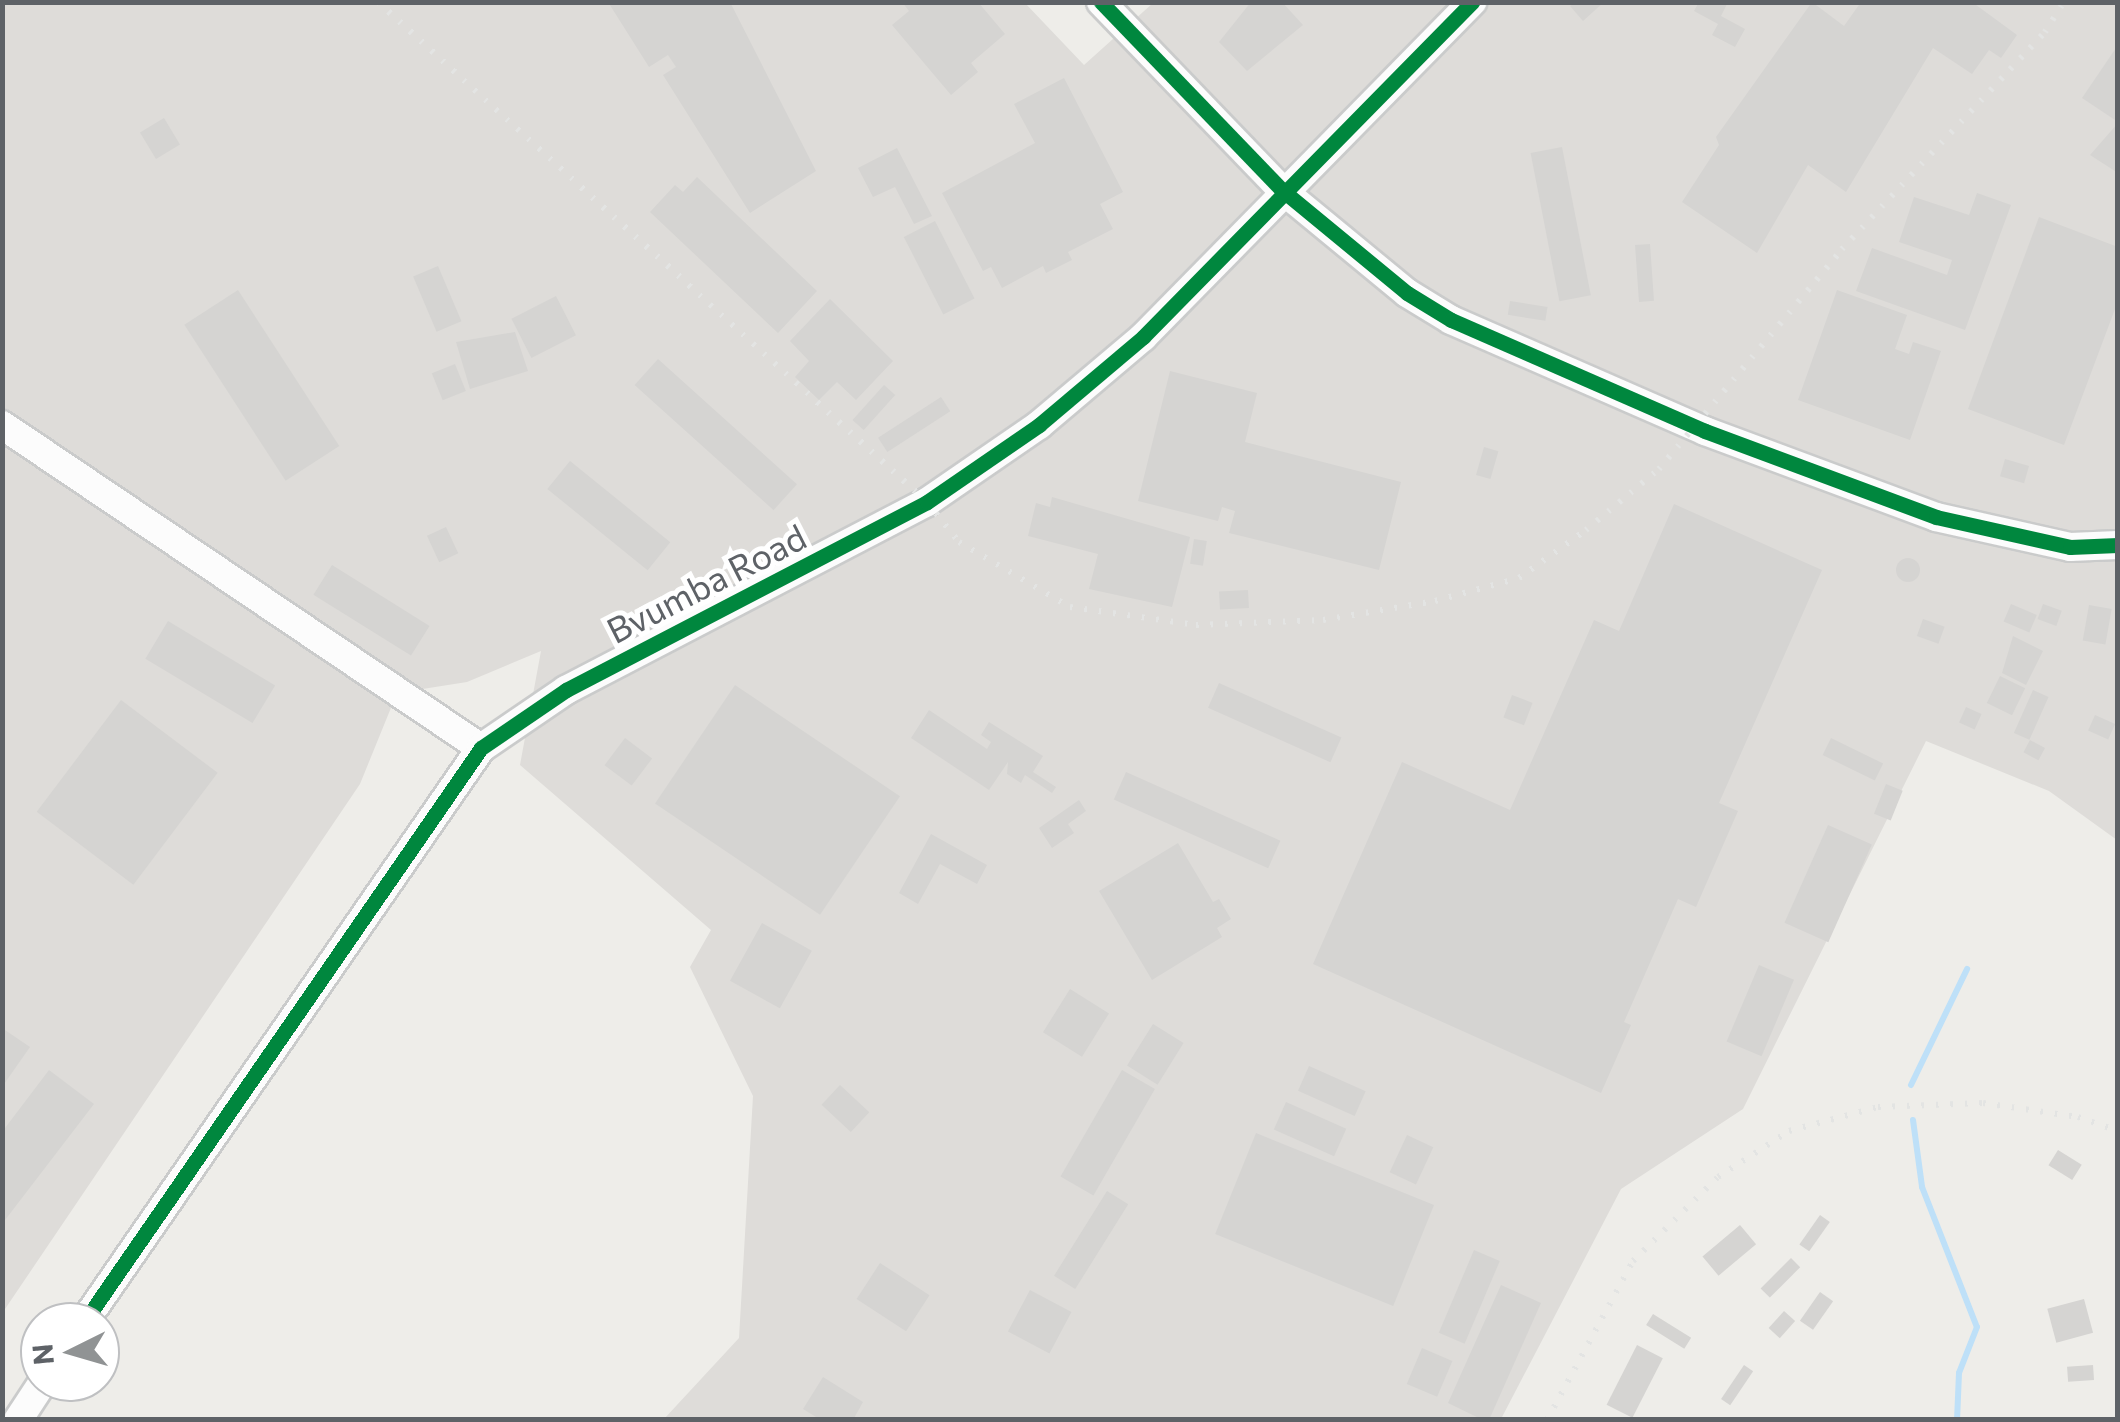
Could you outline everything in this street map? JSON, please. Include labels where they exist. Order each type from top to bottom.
[{"type":"street","points":[[1101,2],[1282,190],[1407,293],[1451,320],[1705,431],[1936,517],[2070,546],[2118,546]]},
{"type":"street","name":"Bvumba Road","points":[[98,1302],[374,895],[481,748],[566,690],[927,502],[1039,424],[1143,337],[1282,190],[1472,2]]},
{"type":"street","points":[[2,425],[481,748]]},
{"type":"shaded area","points":[[3,3],[1025,3],[1084,65],[1153,3],[2117,3],[2117,840],[2049,791],[1926,741],[1743,1109],[1621,1189],[1501,1419],[664,1419],[739,1338],[753,1096],[690,967],[711,930],[520,765],[541,651],[467,682],[397,693],[360,784],[3,1312]]},
{"type":"building","points":[[608,2],[730,2],[816,171],[750,213],[663,75],[676,67],[668,55],[649,67]]},
{"type":"building","points":[[902,2],[978,2],[1005,34],[971,63],[978,72],[951,95],[892,25],[909,11]]},
{"type":"building","points":[[1251,2],[1282,2],[1303,25],[1247,71],[1219,42]]},
{"type":"building","points":[[1575,2],[1604,2],[1583,21],[1570,6]]},
{"type":"building","points":[[1699,2],[1728,2],[1721,16],[1745,29],[1735,47],[1712,35],[1718,24],[1694,11]]},
{"type":"building","points":[[1812,2],[1844,26],[1861,2],[1972,2],[2017,35],[2001,58],[1989,50],[1972,74],[1933,48],[1846,192],[1808,165],[1757,253],[1682,202],[1719,145],[1716,137]]},
{"type":"building","points":[[2118,45],[2118,122],[2082,98]]},
{"type":"building","points":[[1064,78],[1123,192],[1100,204],[1113,229],[1068,252],[1072,260],[1046,273],[1043,266],[1002,288],[991,267],[983,271],[942,193],[1035,143],[1014,104]]},
{"type":"building","points":[[164,118],[180,145],[156,159],[140,132]]},
{"type":"building","points":[[2118,123],[2118,173],[2090,155]]},
{"type":"building","points":[[1562,147],[1591,295],[1559,301],[1531,153]]},
{"type":"building","points":[[897,148],[932,216],[914,224],[895,187],[873,197],[858,168]]},
{"type":"building","points":[[697,177],[817,291],[778,333],[650,212],[675,185],[683,192]]},
{"type":"building","points":[[1977,193],[2011,205],[1965,330],[1856,291],[1872,248],[1947,275],[1952,260],[1899,242],[1914,197],[1969,215]]},
{"type":"building","points":[[2039,217],[2118,247],[2118,301],[2064,445],[1968,409]]},
{"type":"building","points":[[935,221],[974,299],[943,314],[904,237]]},
{"type":"building","points":[[1650,244],[1654,301],[1639,302],[1635,245]]},
{"type":"building","points":[[438,266],[461,321],[437,332],[413,277]]},
{"type":"building","points":[[238,290],[339,446],[286,481],[184,325]]},
{"type":"building","points":[[1837,290],[1907,315],[1895,349],[1909,354],[1913,342],[1941,351],[1910,440],[1798,400]]},
{"type":"building","points":[[556,296],[576,335],[531,358],[511,319]]},
{"type":"building","points":[[830,299],[893,361],[856,400],[837,382],[819,400],[795,377],[809,361],[790,341]]},
{"type":"building","points":[[1510,301],[1548,307],[1545,321],[1508,315]]},
{"type":"building","points":[[515,332],[528,371],[470,389],[456,342]]},
{"type":"building","points":[[658,359],[797,484],[774,510],[635,385]]},
{"type":"building","points":[[455,364],[466,391],[443,400],[432,373]]},
{"type":"building","points":[[1170,371],[1257,393],[1245,442],[1401,482],[1379,570],[1229,533],[1235,511],[1222,507],[1218,521],[1138,501]]},
{"type":"building","points":[[884,385],[895,395],[864,430],[853,420]]},
{"type":"building","points":[[941,397],[950,411],[887,452],[878,438]]},
{"type":"building","points":[[1484,447],[1498,451],[1490,479],[1476,475]]},
{"type":"building","points":[[2005,459],[2029,466],[2024,483],[2000,476]]},
{"type":"building","points":[[570,461],[670,542],[648,570],[547,489]]},
{"type":"building","points":[[1052,497],[1190,537],[1172,607],[1089,589],[1098,554],[1028,536],[1036,503],[1050,507]]},
{"type":"building","points":[[1674,504],[1822,570],[1719,803],[1738,811],[1696,907],[1678,899],[1624,1022],[1631,1025],[1601,1093],[1313,964],[1402,762],[1510,810],[1594,620],[1619,631]]},
{"type":"building","points":[[446,527],[458,553],[439,562],[427,536]]},
{"type":"building","points":[[1194,539],[1207,541],[1203,566],[1190,564]]},
{"type":"building","points":[[1908,558],[1920,570],[1908,582],[1896,570]]},
{"type":"building","points":[[332,565],[430,626],[411,656],[313,595]]},
{"type":"building","points":[[1248,590],[1249,608],[1220,609],[1219,592]]},
{"type":"building","points":[[2011,604],[2037,615],[2029,632],[2004,621]]},
{"type":"building","points":[[2043,604],[2062,611],[2056,626],[2038,619]]},
{"type":"building","points":[[2089,605],[2112,609],[2105,644],[2083,640]]},
{"type":"building","points":[[1923,619],[1945,627],[1938,644],[1917,636]]},
{"type":"building","points":[[168,621],[275,685],[252,723],[145,659]]},
{"type":"building","points":[[2013,636],[2043,651],[2026,685],[2002,673]]},
{"type":"building","points":[[2000,676],[2025,688],[2012,715],[1987,703]]},
{"type":"building","points":[[1219,683],[1341,738],[1330,762],[1208,708]]},
{"type":"building","points":[[735,685],[900,796],[820,915],[655,804]]},
{"type":"building","points":[[2033,690],[2049,697],[2029,740],[2014,733]]},
{"type":"building","points":[[1512,695],[1533,703],[1524,725],[1503,717]]},
{"type":"building","points":[[121,700],[218,773],[133,885],[37,812]]},
{"type":"building","points":[[1966,707],[1982,714],[1975,729],[1959,723]]},
{"type":"building","points":[[929,710],[987,749],[991,742],[981,735],[989,722],[1043,756],[1033,772],[1056,787],[1052,793],[1025,775],[1021,783],[1007,774],[1008,762],[989,790],[911,738]]},
{"type":"building","points":[[2095,715],[2115,724],[2108,739],[2088,731]]},
{"type":"building","points":[[625,738],[652,758],[632,786],[605,765]]},
{"type":"building","points":[[1831,738],[1883,763],[1875,781],[1823,755]]},
{"type":"building","points":[[2030,740],[2045,748],[2038,760],[2023,752]]},
{"type":"building","points":[[1126,772],[1280,841],[1268,868],[1114,799]]},
{"type":"building","points":[[1886,784],[1903,791],[1891,820],[1874,814]]},
{"type":"building","points":[[1079,800],[1086,811],[1068,824],[1074,833],[1052,848],[1039,828]]},
{"type":"building","points":[[1828,825],[1872,845],[1828,942],[1784,923]]},
{"type":"building","points":[[931,834],[987,865],[977,884],[940,864],[918,904],[899,893]]},
{"type":"building","points":[[1178,843],[1213,902],[1219,899],[1231,919],[1217,928],[1222,937],[1152,980],[1099,891]]},
{"type":"building","points":[[762,923],[812,951],[780,1008],[730,981]]},
{"type":"building","points":[[1759,965],[1794,980],[1762,1056],[1727,1041]]},
{"type":"building","points":[[1070,989],[1109,1013],[1082,1057],[1043,1032]]},
{"type":"building","points":[[1153,1024],[1184,1043],[1158,1085],[1127,1066]]},
{"type":"building","points":[[2,1028],[30,1047],[2,1087]]},
{"type":"building","points":[[1309,1066],[1366,1091],[1355,1116],[1298,1091]]},
{"type":"building","points":[[49,1070],[94,1104],[2,1224],[2,1132]]},
{"type":"building","points":[[1122,1070],[1155,1089],[1093,1196],[1060,1177]]},
{"type":"building","points":[[840,1085],[869,1112],[851,1132],[822,1105]]},
{"type":"building","points":[[1286,1102],[1346,1129],[1334,1156],[1274,1129]]},
{"type":"building","points":[[1256,1133],[1434,1205],[1393,1306],[1215,1234]]},
{"type":"building","points":[[1407,1135],[1433,1147],[1416,1184],[1390,1172]]},
{"type":"building","points":[[2058,1150],[2082,1165],[2072,1180],[2048,1165]]},
{"type":"building","points":[[1107,1191],[1128,1204],[1075,1289],[1054,1276]]},
{"type":"building","points":[[1820,1215],[1830,1222],[1809,1251],[1799,1244]]},
{"type":"building","points":[[1740,1225],[1756,1244],[1719,1276],[1702,1256]]},
{"type":"building","points":[[1474,1250],[1500,1261],[1465,1344],[1439,1333]]},
{"type":"building","points":[[1791,1258],[1800,1267],[1770,1298],[1761,1288]]},
{"type":"building","points":[[880,1263],[929,1295],[906,1331],[857,1299]]},
{"type":"building","points":[[1501,1285],[1541,1303],[1489,1420],[1483,1420],[1448,1403]]},
{"type":"building","points":[[1030,1290],[1071,1312],[1049,1354],[1008,1331]]},
{"type":"building","points":[[1820,1292],[1833,1301],[1813,1330],[1800,1321]]},
{"type":"building","points":[[2084,1299],[2093,1333],[2056,1343],[2047,1309]]},
{"type":"building","points":[[1784,1311],[1795,1321],[1780,1338],[1769,1328]]},
{"type":"building","points":[[1653,1314],[1691,1338],[1684,1349],[1646,1325]]},
{"type":"building","points":[[1637,1345],[1663,1358],[1632,1418],[1607,1405]]},
{"type":"building","points":[[1422,1348],[1452,1361],[1437,1397],[1407,1384]]},
{"type":"building","points":[[1744,1365],[1753,1371],[1730,1405],[1721,1399]]},
{"type":"building","points":[[2093,1365],[2094,1380],[2068,1382],[2067,1367]]},
{"type":"building","points":[[823,1377],[863,1402],[853,1420],[821,1420],[803,1409]]},
{"type":"waterway","points":[[1911,1085],[1967,969]]},
{"type":"waterway","points":[[1913,1120],[1922,1187],[1977,1327],[1959,1373],[1957,1420]]},
{"type":"railway","points":[[378,2],[927,502],[959,542],[1070,607],[1196,625],[1323,620],[1435,601],[1519,578],[1586,530],[1659,469],[1842,249],[2045,32],[2064,2]]},
{"type":"railway","points":[[1547,1420],[1633,1261],[1718,1177],[1789,1131],[1878,1107],[1983,1103],[2078,1117],[2118,1131]]},
{"type":"cycle path","points":[[1101,2],[1282,190],[1407,293],[1451,320],[1705,431],[1936,517],[2070,547],[2118,545]]},
{"type":"cycle path","points":[[98,1302],[481,748],[566,690],[927,502],[1039,425],[1143,337],[1472,2]]}]
